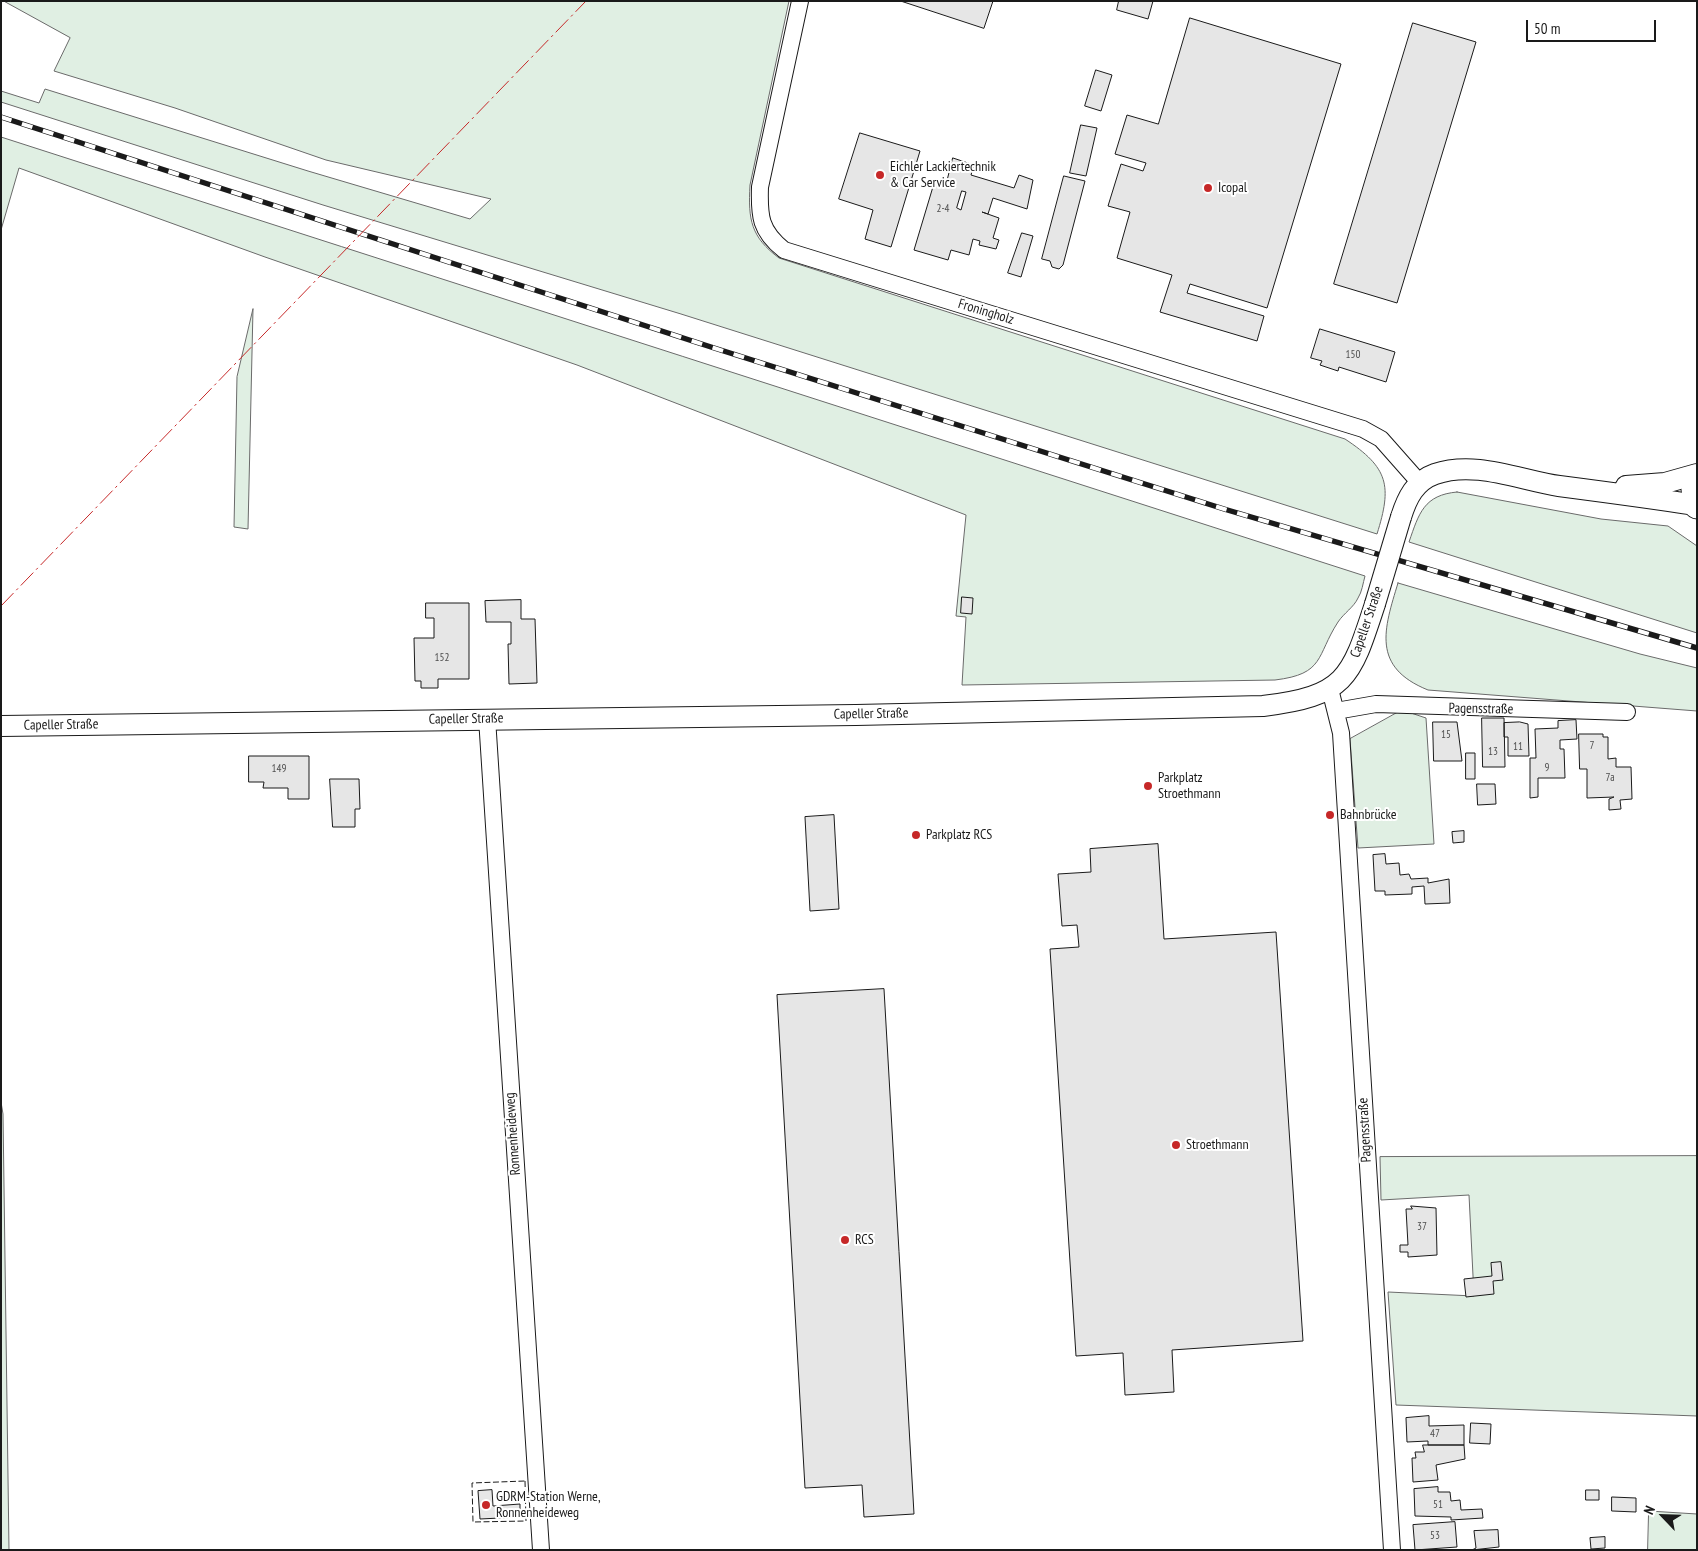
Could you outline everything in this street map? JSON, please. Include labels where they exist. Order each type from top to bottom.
[{"type":"main road","points":[[1696,506],[1694,489],[1697,479]]},
{"type":"street","name":"Froningholz","points":[[800,1],[760,187],[759,209],[763,227],[773,241],[784,250],[1363,429],[1381,439],[1419,482]]},
{"type":"street","points":[[1419,482],[1434,474],[1452,469],[1488,470],[1526,480],[1696,506]]},
{"type":"street","points":[[1594,489],[1665,483],[1697,474]]},
{"type":"street","name":"Capeller Straße","points":[[1,726],[1209,708],[1290,703],[1316,697],[1330,689],[1352,666],[1359,652],[1375,604],[1401,517],[1412,490],[1419,482]]},
{"type":"street","name":"Pagensstraße","points":[[1330,689],[1341,733],[1392,1550]]},
{"type":"street","name":"Pagensstraße","points":[[1336,711],[1376,704],[1627,712]]},
{"type":"street","name":"Ronnenheideweg","points":[[486,718],[541,1550]]},
{"type":"green space","points":[[4,1],[789,1],[750,185],[751,218],[753,227],[762,243],[779,258],[1345,439],[1371,459],[1383,479],[1385,503],[1377,534],[681,314],[323,205],[1,102],[1,91],[39,103],[45,89],[470,219],[491,199],[326,160],[175,108],[54,71],[70,38]]},
{"type":"green space","points":[[1,137],[1365,576],[1359,596],[1338,622],[1317,662],[1303,673],[1291,677],[1275,680],[962,685],[966,617],[956,616],[966,515],[577,365],[265,257],[19,168],[1,230]]},
{"type":"green space","points":[[253,309],[248,529],[234,527],[237,377]]},
{"type":"green space","points":[[1457,492],[1601,519],[1668,526],[1697,546],[1697,633],[1409,542],[1424,507],[1437,497]]},
{"type":"green space","points":[[1398,583],[1640,654],[1697,668],[1697,711],[1428,690],[1410,681],[1397,670],[1390,658],[1386,645],[1386,631]]},
{"type":"green space","points":[[1402,710],[1426,718],[1434,844],[1358,848],[1350,739]]},
{"type":"green space","points":[[1,1102],[3,1114],[9,1550],[1,1550]]},
{"type":"green space","points":[[1697,1156],[1697,1416],[1396,1405],[1388,1292],[1474,1296],[1469,1195],[1381,1200],[1380,1157]]},
{"type":"green space","points":[[1649,1511],[1697,1514],[1697,1550],[1648,1550]]},
{"type":"building","points":[[901,1],[993,1],[984,28]]},
{"type":"building","points":[[1119,1],[1153,1],[1148,19],[1117,10]]},
{"type":"building","name":"Icopal","points":[[1190,18],[1341,64],[1267,308],[1190,284],[1187,293],[1264,316],[1257,341],[1160,312],[1172,275],[1117,258],[1130,212],[1108,206],[1121,164],[1143,171],[1146,163],[1115,154],[1127,115],[1158,124]]},
{"type":"building","points":[[1413,23],[1476,42],[1397,303],[1334,284]]},
{"type":"building","points":[[1096,70],[1112,75],[1101,111],[1085,106]]},
{"type":"building","points":[[1081,125],[1097,128],[1086,176],[1070,173]]},
{"type":"building","name":"Eichler Lackiertechnik & Car Service","points":[[860,133],[920,151],[891,247],[865,239],[873,210],[839,199]]},
{"type":"building","points":[[953,158],[974,165],[971,175],[1014,188],[1019,175],[1033,180],[1027,209],[993,198],[988,214],[982,212],[999,218],[993,238],[999,240],[996,249],[979,245],[980,241],[973,239],[969,255],[951,250],[948,260],[914,250],[935,180],[946,183]],"holes":[[[962,191],[966,192],[961,210],[957,208]]]},
{"type":"building","points":[[1064,176],[1085,181],[1063,265],[1059,269],[1052,267],[1050,261],[1042,259]]},
{"type":"building","points":[[1022,233],[1033,236],[1021,277],[1008,273]]},
{"type":"building","points":[[1320,329],[1395,352],[1386,382],[1339,367],[1338,371],[1320,365],[1322,361],[1311,358]]},
{"type":"building","points":[[962,597],[973,598],[972,614],[961,613]]},
{"type":"building","points":[[521,600],[521,619],[535,619],[537,683],[509,684],[508,644],[511,644],[511,622],[486,622],[485,601]]},
{"type":"building","points":[[426,603],[469,603],[469,679],[438,679],[438,688],[421,688],[421,681],[415,681],[414,638],[434,638],[434,618],[426,618]]},
{"type":"building","points":[[1482,718],[1504,718],[1505,767],[1483,767]]},
{"type":"building","points":[[1576,720],[1577,739],[1560,740],[1560,749],[1564,749],[1565,778],[1538,778],[1538,797],[1530,798],[1530,758],[1536,758],[1535,729],[1558,728],[1558,721]]},
{"type":"building","points":[[1433,722],[1457,722],[1462,761],[1434,761]]},
{"type":"building","points":[[1520,722],[1528,724],[1529,756],[1508,756],[1508,737],[1504,737],[1504,723]]},
{"type":"building","points":[[1579,734],[1603,734],[1603,737],[1608,737],[1608,759],[1616,758],[1616,767],[1631,767],[1632,799],[1620,800],[1621,809],[1609,810],[1609,799],[1614,797],[1587,798],[1587,769],[1580,769]]},
{"type":"building","points":[[1466,753],[1475,753],[1475,779],[1466,779]]},
{"type":"building","points":[[249,756],[309,756],[309,799],[288,799],[288,788],[263,788],[264,782],[249,782]]},
{"type":"building","points":[[330,779],[359,779],[360,809],[355,809],[355,827],[333,827]]},
{"type":"building","points":[[1477,784],[1495,784],[1496,804],[1478,805]]},
{"type":"building","points":[[834,815],[839,909],[810,911],[805,817]]},
{"type":"building","points":[[1464,831],[1464,842],[1453,843],[1452,832]]},
{"type":"building","name":"Stroethmann","points":[[1158,844],[1164,939],[1276,932],[1303,1341],[1172,1350],[1174,1392],[1125,1395],[1123,1353],[1076,1356],[1050,949],[1079,947],[1077,925],[1062,926],[1058,874],[1091,872],[1090,849]]},
{"type":"building","points":[[1385,854],[1386,864],[1399,863],[1400,875],[1409,874],[1411,879],[1428,878],[1428,883],[1449,879],[1450,903],[1425,904],[1424,886],[1412,887],[1412,894],[1385,895],[1385,891],[1375,891],[1373,855]]},
{"type":"building","name":"RCS","points":[[884,989],[914,1514],[864,1517],[862,1485],[805,1488],[777,995]]},
{"type":"building","points":[[1411,1206],[1436,1208],[1437,1255],[1408,1257],[1408,1252],[1400,1252],[1400,1245],[1408,1245],[1406,1209],[1412,1209]]},
{"type":"building","points":[[1501,1262],[1503,1280],[1493,1281],[1494,1294],[1466,1297],[1464,1279],[1492,1276],[1491,1263]]},
{"type":"building","points":[[1429,1416],[1429,1426],[1464,1425],[1464,1445],[1428,1445],[1428,1441],[1407,1442],[1406,1418]]},
{"type":"building","points":[[1471,1423],[1491,1424],[1490,1444],[1470,1443]]},
{"type":"building","points":[[1423,1445],[1464,1445],[1465,1459],[1436,1465],[1438,1480],[1413,1482],[1412,1458],[1416,1458],[1415,1452],[1424,1452]]},
{"type":"building","points":[[1438,1487],[1438,1492],[1450,1492],[1451,1501],[1460,1500],[1461,1510],[1482,1509],[1483,1518],[1451,1520],[1451,1517],[1415,1516],[1414,1489]]},
{"type":"building","name":"GDRM-Station Werne, Ronnenheideweg","points":[[492,1490],[493,1506],[520,1504],[520,1517],[480,1519],[478,1491]]},
{"type":"building","points":[[1586,1490],[1599,1490],[1599,1500],[1586,1500]]},
{"type":"building","points":[[1612,1497],[1636,1498],[1636,1512],[1612,1511]]},
{"type":"building","points":[[1455,1522],[1457,1547],[1415,1550],[1413,1525]]},
{"type":"building","points":[[1498,1530],[1499,1547],[1472,1550],[1476,1548],[1474,1531]]},
{"type":"building","points":[[1605,1537],[1605,1548],[1591,1549],[1590,1538]]},
{"type":"railway","points":[[1,117],[711,347],[1224,509],[1697,648]]},
{"type":"fence","points":[[525,1481],[526,1521],[473,1522],[472,1483],[525,1481]]},
{"type":"power","points":[[1,606],[586,1]]},
{"type":"place","name":"Eichler Lackiertechnik & Car Service","points":[[880,175]]},
{"type":"place","name":"Icopal","points":[[1208,188]]},
{"type":"place","name":"Parkplatz Stroethmann","points":[[1148,786]]},
{"type":"place","name":"Bahnbrücke","points":[[1330,815]]},
{"type":"place","name":"Parkplatz RCS","points":[[916,835]]},
{"type":"place","name":"Stroethmann","points":[[1176,1145]]},
{"type":"place","name":"RCS","points":[[845,1240]]},
{"type":"place","name":"GDRM-Station Werne, Ronnenheideweg","points":[[486,1505]]}]
